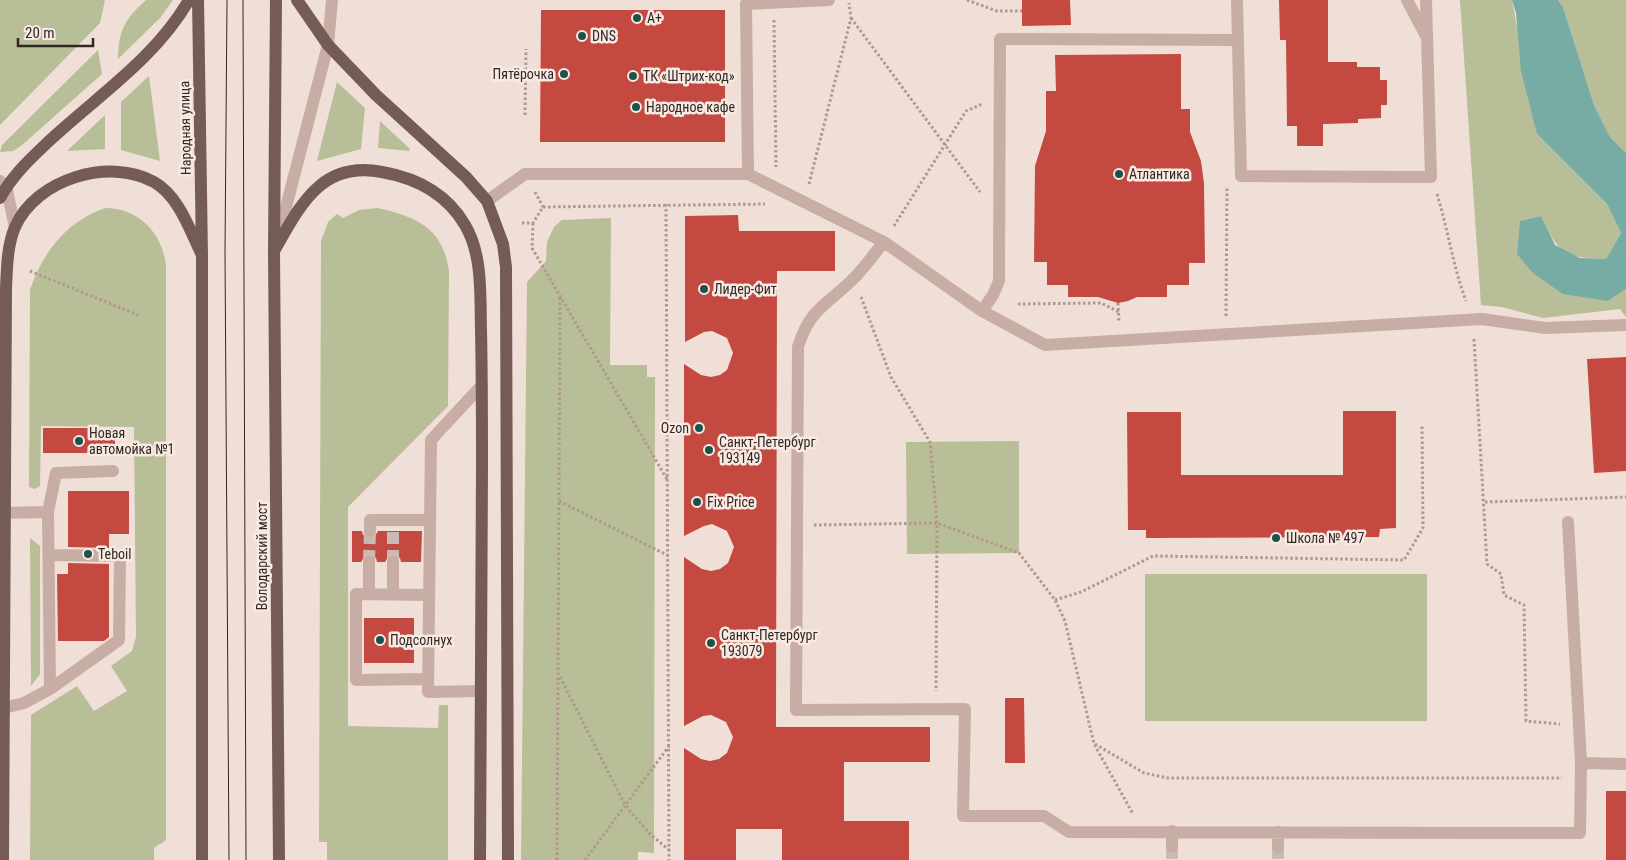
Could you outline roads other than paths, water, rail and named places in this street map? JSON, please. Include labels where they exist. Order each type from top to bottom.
[{"type":"main road","points":[[0,198],[3,184],[70,122],[145,57],[176,24],[189,0]]},
{"type":"main road","name":"Народная улица","points":[[198,0],[202,255]]},
{"type":"main road","points":[[274,251],[276,0]]},
{"type":"main road","points":[[297,0],[328,45],[376,95],[466,178],[486,200],[503,244],[506,267],[508,860]]},
{"type":"main road","points":[[274,251],[299,208],[321,183],[348,170],[374,170],[406,176],[431,189],[449,205],[466,226],[474,247],[479,270],[482,385],[480,860]]},
{"type":"main road","points":[[3,860],[2,513],[7,260],[15,227],[27,210],[43,194],[60,184],[84,174],[111,172],[136,175],[155,182],[167,192],[177,204],[202,255],[202,860]]},
{"type":"main road","name":"Володарский мост","points":[[274,251],[279,860]]},
{"type":"street","points":[[274,251],[328,45],[332,0]]},
{"type":"street","points":[[748,174],[746,4],[829,0]]},
{"type":"street","points":[[1237,0],[1241,176],[1431,177],[1429,42],[1426,0]]},
{"type":"street","points":[[1407,0],[1429,42]]},
{"type":"street","points":[[982,310],[993,295],[999,281],[1000,40],[1238,40]]},
{"type":"street","points":[[486,200],[525,174],[748,174],[884,242],[982,310],[1045,345],[1473,320],[1545,328],[1626,325]]},
{"type":"street","points":[[3,184],[15,227]]},
{"type":"street","points":[[884,242],[851,281],[817,308],[804,327],[798,347],[796,710],[965,709],[963,816],[1044,816],[1070,832],[1580,833],[1581,763],[1568,522]]},
{"type":"street","points":[[481,691],[428,692],[428,679],[431,440],[482,385]]},
{"type":"street","points":[[50,689],[48,512],[56,472],[113,471]]},
{"type":"street","points":[[2,513],[48,512]]},
{"type":"street","points":[[370,531],[370,520],[394,526],[430,520]]},
{"type":"street","points":[[2,709],[24,703],[50,689],[119,640],[120,556],[49,555]]},
{"type":"street","points":[[369,594],[370,562]]},
{"type":"street","points":[[393,594],[394,562]]},
{"type":"street","points":[[428,679],[356,680],[356,594],[429,595]]},
{"type":"street","points":[[1581,763],[1626,764]]},
{"type":"street","points":[[1172,832],[1172,847]]},
{"type":"street","points":[[1278,832],[1278,847]]},
{"type":"water","points":[[1512,0],[1558,0],[1563,7],[1594,105],[1610,137],[1626,153],[1626,289],[1608,301],[1563,294],[1533,273],[1517,254],[1520,221],[1541,216],[1555,245],[1580,258],[1606,259],[1621,233],[1607,204],[1537,134],[1521,71],[1516,13]]},
{"type":"tunnel","points":[[369,562],[370,531]]},
{"type":"tunnel","points":[[393,532],[393,562]]},
{"type":"tunnel","points":[[1172,847],[1172,860]]},
{"type":"tunnel","points":[[1278,847],[1278,860]]},
{"type":"tram line","points":[[227,0],[225,253],[229,860]]},
{"type":"tram line","points":[[243,0],[246,860]]},
{"type":"place","name":"А+","points":[[637,18]]},
{"type":"place","name":"DNS","points":[[582,36]]},
{"type":"place","name":"Пятёрочка","points":[[564,74]]},
{"type":"place","name":"ТК «Штрих-код»","points":[[633,76]]},
{"type":"place","name":"Народное кафе","points":[[636,107]]},
{"type":"place","name":"Атлантика","points":[[1119,174]]},
{"type":"place","name":"Лидер-Фит","points":[[704,289]]},
{"type":"place","name":"Ozon","points":[[699,428]]},
{"type":"place","name":"Новая автомойка №1","points":[[79,441]]},
{"type":"place","name":"Санкт-Петербург 193149","points":[[709,450]]},
{"type":"place","name":"Fix Price","points":[[697,502]]},
{"type":"place","name":"Школа № 497","points":[[1276,538]]},
{"type":"place","name":"Teboil","points":[[88,554]]},
{"type":"place","name":"Подсолнух","points":[[380,640]]},
{"type":"place","name":"Санкт-Петербург 193079","points":[[711,643]]}]
